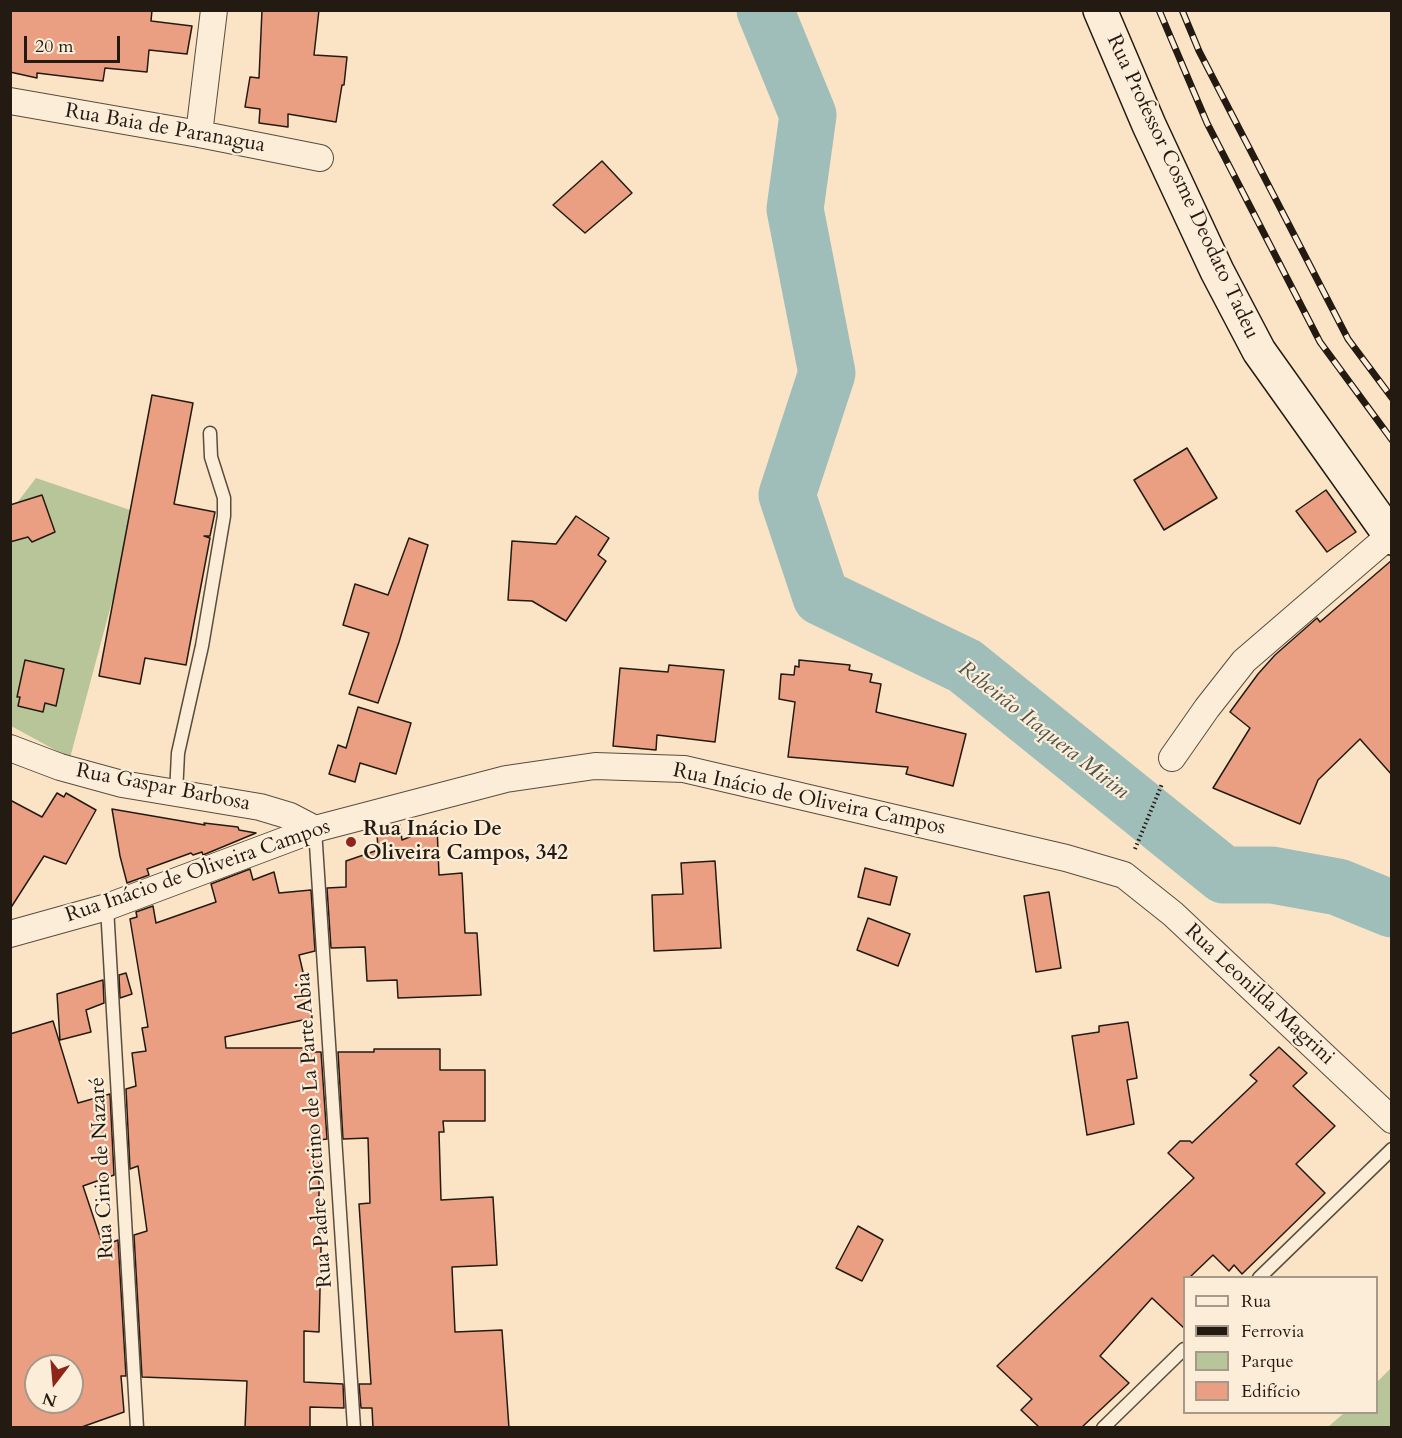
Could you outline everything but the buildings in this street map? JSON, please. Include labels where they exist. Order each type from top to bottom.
[{"type":"main road","name":"Rua Professor Cosme Deodato Tadeu","points":[[1100,10],[1149,125],[1217,271],[1259,351],[1390,537]]},
{"type":"street","points":[[199,134],[214,10]]},
{"type":"street","name":"Rua Baia de Paranagua","points":[[10,101],[320,158]]},
{"type":"street","points":[[1172,758],[1207,708],[1244,662],[1390,537]]},
{"type":"street","name":"Rua Gaspar Barbosa","points":[[10,748],[70,770],[122,784],[260,807],[290,816],[315,829]]},
{"type":"street","name":"Rua Inácio de Oliveira Campos","points":[[10,934],[107,907],[315,829],[506,779],[595,766],[684,769],[1066,858],[1129,864]]},
{"type":"street","name":"Rua Leonilda Magrini","points":[[1129,864],[1173,914],[1392,1120]]},
{"type":"lane","points":[[176,794],[178,753],[202,646],[224,516],[224,498],[211,457],[210,433]]},
{"type":"lane","name":"Rua Padre Dictino de La Parte Abia","points":[[315,829],[354,1428]]},
{"type":"lane","name":"Rua Cirio de Nazaré","points":[[107,907],[137,1428]]},
{"type":"lane","points":[[1261,1276],[1392,1149]]},
{"type":"lane","points":[[1103,1428],[1183,1351]]},
{"type":"path","points":[[1129,864],[1162,784]]},
{"type":"green space","points":[[36,478],[136,512],[70,758],[11,726],[10,512]]},
{"type":"green space","points":[[1391,1368],[1391,1427],[1328,1427],[1343,1414],[1378,1414],[1378,1381]]},
{"type":"waterway","name":"Ribeirão Itaquera Mirim","points":[[765,10],[808,115],[795,209],[827,373],[787,495],[821,597],[965,666],[1224,875],[1272,875],[1338,887],[1392,909]]},
{"type":"railway","points":[[1159,10],[1207,123],[1320,342],[1392,440]]},
{"type":"railway","points":[[1182,10],[1199,51],[1348,339],[1392,398]]},
{"type":"place","name":"Rua Inácio De Oliveira Campos, 342","points":[[351,842]]}]
